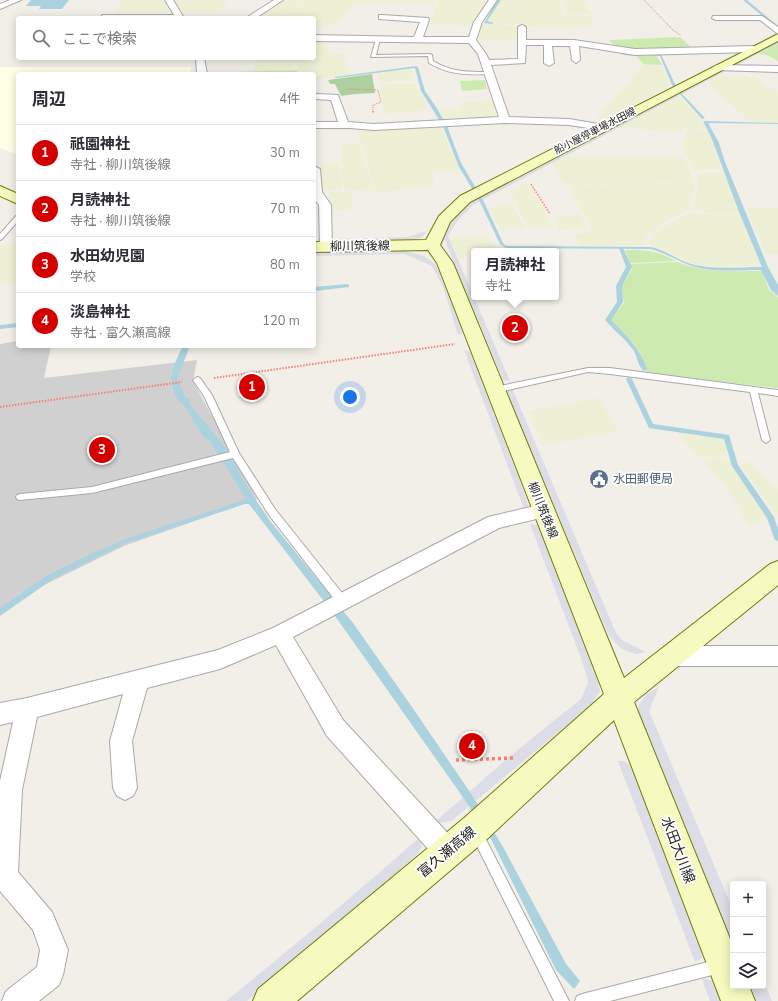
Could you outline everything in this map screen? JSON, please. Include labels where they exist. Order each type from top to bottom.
[{"type":"main road","name":"船小屋停車場水田線","points":[[432,245],[436,230],[448,213],[465,198],[778,36]]},
{"type":"main road","points":[[0,190],[16,199]]},
{"type":"main road","name":"柳川筑後線","points":[[320,247],[432,245],[445,263],[619,698]]},
{"type":"main road","points":[[619,698],[778,571]]},
{"type":"main road","name":"富久瀬高線","points":[[270,1001],[446,851],[474,829],[619,698]]},
{"type":"main road","name":"水田大川線","points":[[619,698],[738,1001]]},
{"type":"street","points":[[0,7],[17,0]]},
{"type":"street","points":[[169,0],[178,16]]},
{"type":"street","points":[[253,16],[279,0]]},
{"type":"street","points":[[472,40],[478,22],[493,0]]},
{"type":"street","points":[[382,17],[425,20],[417,40]]},
{"type":"street","points":[[716,18],[762,18],[778,32]]},
{"type":"street","points":[[485,63],[522,61],[522,27]]},
{"type":"street","points":[[316,38],[472,40]]},
{"type":"street","points":[[472,40],[482,54],[505,120]]},
{"type":"street","points":[[522,42],[574,43],[601,51],[635,52],[754,49]]},
{"type":"street","points":[[548,42],[549,63]]},
{"type":"street","points":[[574,43],[576,60]]},
{"type":"street","points":[[200,60],[202,72]]},
{"type":"street","points":[[717,68],[778,69]]},
{"type":"street","points":[[316,97],[335,97],[344,125]]},
{"type":"street","points":[[316,125],[374,127],[505,120],[569,122],[601,127]]},
{"type":"street","points":[[316,192],[325,205],[320,247]]},
{"type":"street","points":[[0,714],[27,710],[220,659],[280,634],[495,522],[543,511]]},
{"type":"street","points":[[280,634],[335,728],[446,851]]},
{"type":"street","points":[[672,656],[778,656]]},
{"type":"street","points":[[124,788],[121,741],[138,681]]},
{"type":"street","points":[[16,1001],[49,975],[54,950],[43,922],[5,877],[10,790],[27,710]]},
{"type":"lane","points":[[378,39],[373,56],[430,55],[432,62],[442,69],[450,72],[489,73]]},
{"type":"lane","points":[[0,238],[16,219]]},
{"type":"lane","points":[[496,390],[588,370],[610,371],[778,393]]},
{"type":"lane","points":[[197,380],[208,395],[235,454],[272,512],[342,601]]},
{"type":"lane","points":[[753,390],[766,440]]},
{"type":"lane","points":[[20,497],[92,490],[235,454]]},
{"type":"lane","points":[[474,829],[562,1001]]},
{"type":"lane","points":[[582,1001],[724,965]]},
{"type":"path","points":[[644,0],[672,29],[697,51]]},
{"type":"path","points":[[347,89],[378,90],[381,102],[373,105],[374,127]]},
{"type":"path","points":[[530,182],[550,214]]},
{"type":"path","points":[[0,407],[475,341]]},
{"type":"path","points":[[456,760],[509,757],[518,759],[534,775]]},
{"type":"shaded area","points":[[122,0],[163,0],[171,12],[115,13]]},
{"type":"shaded area","points":[[174,0],[229,0],[215,13],[183,12]]},
{"type":"shaded area","points":[[284,0],[304,1],[294,9],[280,16],[259,16]]},
{"type":"shaded area","points":[[307,0],[363,0],[362,3],[356,3],[332,26],[316,25],[316,16],[282,16],[297,8]]},
{"type":"shaded area","points":[[364,0],[434,0],[435,6],[420,4],[362,4]]},
{"type":"shaded area","points":[[436,0],[470,0],[487,2],[480,12],[436,7]]},
{"type":"shaded area","points":[[501,0],[560,0],[563,15],[591,17],[594,27],[578,26],[577,30],[486,22],[494,10],[543,13],[495,9]]},
{"type":"shaded area","points":[[562,0],[582,0],[593,15],[566,14]]},
{"type":"shaded area","points":[[436,8],[481,13],[471,26],[430,23]]},
{"type":"shaded area","points":[[483,23],[518,27],[519,41],[479,40],[477,38]]},
{"type":"shaded area","points":[[778,39],[778,43],[473,205],[458,220],[448,236],[471,290],[471,300],[475,300],[510,381],[503,380],[443,236],[454,218],[470,202]]},
{"type":"shaded area","points":[[316,41],[324,41],[327,49],[332,54],[343,54],[351,74],[316,80],[316,72],[298,72],[295,60],[316,60]]},
{"type":"shaded area","points":[[255,60],[292,60],[294,69],[254,71]]},
{"type":"shaded area","points":[[644,64],[662,66],[670,85],[605,119],[595,120]]},
{"type":"shaded area","points":[[0,67],[191,67],[191,72],[16,72],[16,154],[0,148]]},
{"type":"shaded area","points":[[412,68],[413,81],[378,82],[377,73]]},
{"type":"shaded area","points":[[715,76],[756,77],[778,93],[778,123],[750,122],[712,87],[709,80]]},
{"type":"shaded area","points":[[380,84],[416,84],[428,110],[384,114]]},
{"type":"shaded area","points":[[679,96],[700,118],[687,120],[701,119],[706,129],[685,127],[681,122],[684,133],[621,127],[638,118],[645,119],[646,116],[641,116]]},
{"type":"shaded area","points":[[493,101],[496,113],[493,117],[459,120],[458,109],[462,104],[467,102]]},
{"type":"shaded area","points":[[438,109],[456,109],[457,120],[444,120]]},
{"type":"shaded area","points":[[441,126],[459,170],[433,172],[433,184],[425,188],[376,192],[357,129],[377,130]]},
{"type":"shaded area","points":[[686,128],[707,131],[716,147],[721,169],[694,170],[683,150]]},
{"type":"shaded area","points":[[358,142],[374,191],[345,190],[342,178],[342,144]]},
{"type":"shaded area","points":[[564,157],[683,157],[696,182],[568,185],[562,181],[552,164]]},
{"type":"shaded area","points":[[339,163],[342,190],[322,190],[319,164]]},
{"type":"shaded area","points":[[725,172],[743,216],[704,212],[693,208],[699,183],[696,173]]},
{"type":"shaded area","points":[[528,183],[546,212],[553,229],[530,229],[517,208],[518,204],[510,191]]},
{"type":"shaded area","points":[[696,183],[689,207],[690,210],[674,216],[645,236],[646,245],[579,246],[575,234],[594,232],[568,186]]},
{"type":"shaded area","points":[[330,192],[352,192],[351,210],[330,210]]},
{"type":"shaded area","points":[[515,204],[514,208],[526,228],[501,229],[490,210],[501,205]]},
{"type":"shaded area","points":[[747,207],[778,208],[778,254],[766,254]]},
{"type":"shaded area","points":[[692,213],[742,217],[763,266],[717,267],[690,263],[663,249],[650,245],[648,241],[654,233],[685,215]]},
{"type":"shaded area","points":[[555,215],[580,215],[588,229],[558,230]]},
{"type":"shaded area","points":[[427,231],[421,238],[412,240],[334,242],[331,239],[407,237]]},
{"type":"shaded area","points":[[487,236],[495,248],[471,248],[471,256],[459,258],[448,238]]},
{"type":"shaded area","points":[[16,243],[16,285],[0,285],[0,246]]},
{"type":"shaded area","points":[[402,250],[424,256],[435,264],[448,286],[462,333],[458,335],[443,287],[432,266],[404,254],[316,256],[316,251]]},
{"type":"shaded area","points":[[16,341],[16,348],[51,348],[44,378],[197,360],[193,381],[257,499],[124,546],[38,588],[0,615],[0,344]]},
{"type":"shaded area","points":[[464,350],[470,352],[529,508],[524,509]]},
{"type":"shaded area","points":[[512,388],[616,633],[622,640],[644,651],[644,653],[635,654],[622,649],[609,636],[507,393],[508,389]]},
{"type":"shaded area","points":[[599,398],[618,432],[543,445],[528,411]]},
{"type":"shaded area","points":[[676,432],[725,439],[729,456],[699,457]]},
{"type":"shaded area","points":[[731,458],[732,465],[768,519],[748,526],[729,491],[703,459]]},
{"type":"shaded area","points":[[748,461],[778,491],[778,518],[741,465]]},
{"type":"shaded area","points":[[530,524],[539,525],[596,673],[600,691],[592,704],[478,799],[451,821],[439,823],[436,821],[509,757],[581,699],[588,683],[581,658]]},
{"type":"shaded area","points":[[659,687],[649,711],[730,903],[730,941],[638,712],[639,704],[647,694]]},
{"type":"shaded area","points":[[618,761],[624,761],[631,766],[701,944],[703,954],[701,959],[695,962]]},
{"type":"shaded area","points":[[419,838],[422,847],[418,853],[378,890],[257,993],[247,1001],[226,1001],[315,928]]},
{"type":"shaded area","points":[[702,979],[713,981],[719,989],[723,1001],[710,1001]]},
{"type":"shaded area","points":[[766,987],[772,1001],[755,1001],[749,989],[766,989]]},
{"type":"green space","points":[[680,37],[693,49],[631,50],[616,47],[609,40]]},
{"type":"green space","points":[[778,43],[778,61],[767,55],[758,54]]},
{"type":"green space","points":[[656,55],[662,65],[643,64],[636,56]]},
{"type":"green space","points":[[297,70],[297,72],[233,72]]},
{"type":"green space","points":[[372,74],[375,93],[341,96],[335,84],[330,84],[328,80]]},
{"type":"green space","points":[[485,80],[487,89],[462,91],[460,81]]},
{"type":"green space","points":[[625,250],[651,251],[676,261],[630,263]]},
{"type":"green space","points":[[677,262],[687,266],[708,270],[762,271],[769,290],[778,297],[778,388],[647,373],[642,356],[638,349],[610,320],[624,303],[621,287],[632,269],[631,264]]},
{"type":"water","points":[[31,0],[69,0],[62,9],[39,9],[41,6],[26,6]]},
{"type":"water","points":[[638,54],[661,54],[675,84],[681,93],[705,118],[702,119],[672,85],[660,56]]},
{"type":"water","points":[[703,121],[778,123],[708,123],[719,143],[725,162],[768,267],[778,285],[778,296],[771,290],[761,270],[697,268],[651,249],[506,248],[500,244],[480,202],[459,167],[443,126],[447,126],[461,163],[483,200],[504,245],[651,247],[662,250],[686,262],[699,266],[717,268],[762,267],[739,212],[712,139]]},
{"type":"water","points":[[182,348],[189,348],[177,379],[186,398],[190,399],[189,403],[225,447],[251,493],[271,522],[353,623],[472,795],[503,847],[566,964],[580,981],[574,989],[556,970],[490,837],[333,613],[249,504],[245,504],[124,544],[53,579],[0,616],[0,608],[46,576],[95,552],[125,539],[244,500],[245,497],[209,440],[205,439],[174,391],[172,384],[172,371]]},
{"type":"waterway","points":[[492,23],[485,22],[499,0]]},
{"type":"waterway","points":[[745,0],[778,28]]},
{"type":"waterway","points":[[616,49],[625,54],[639,55]]},
{"type":"waterway","points":[[336,77],[416,67],[423,91],[446,128]]},
{"type":"waterway","points":[[621,248],[629,267],[619,286],[620,302],[608,320],[625,336],[634,348],[644,369]]},
{"type":"waterway","points":[[316,289],[347,286]]},
{"type":"waterway","points":[[0,327],[16,325]]},
{"type":"waterway","points":[[629,379],[651,426],[727,437],[735,466],[770,517],[778,538]]},
{"type":"place","name":"月読神社","points":[[515,328]]},
{"type":"place","name":"祇園神社","points":[[252,387]]},
{"type":"place","name":"水田幼児園","points":[[102,450]]},
{"type":"place","name":"水田郵便局","points":[[599,479]]},
{"type":"place","name":"淡島神社","points":[[472,746]]}]
